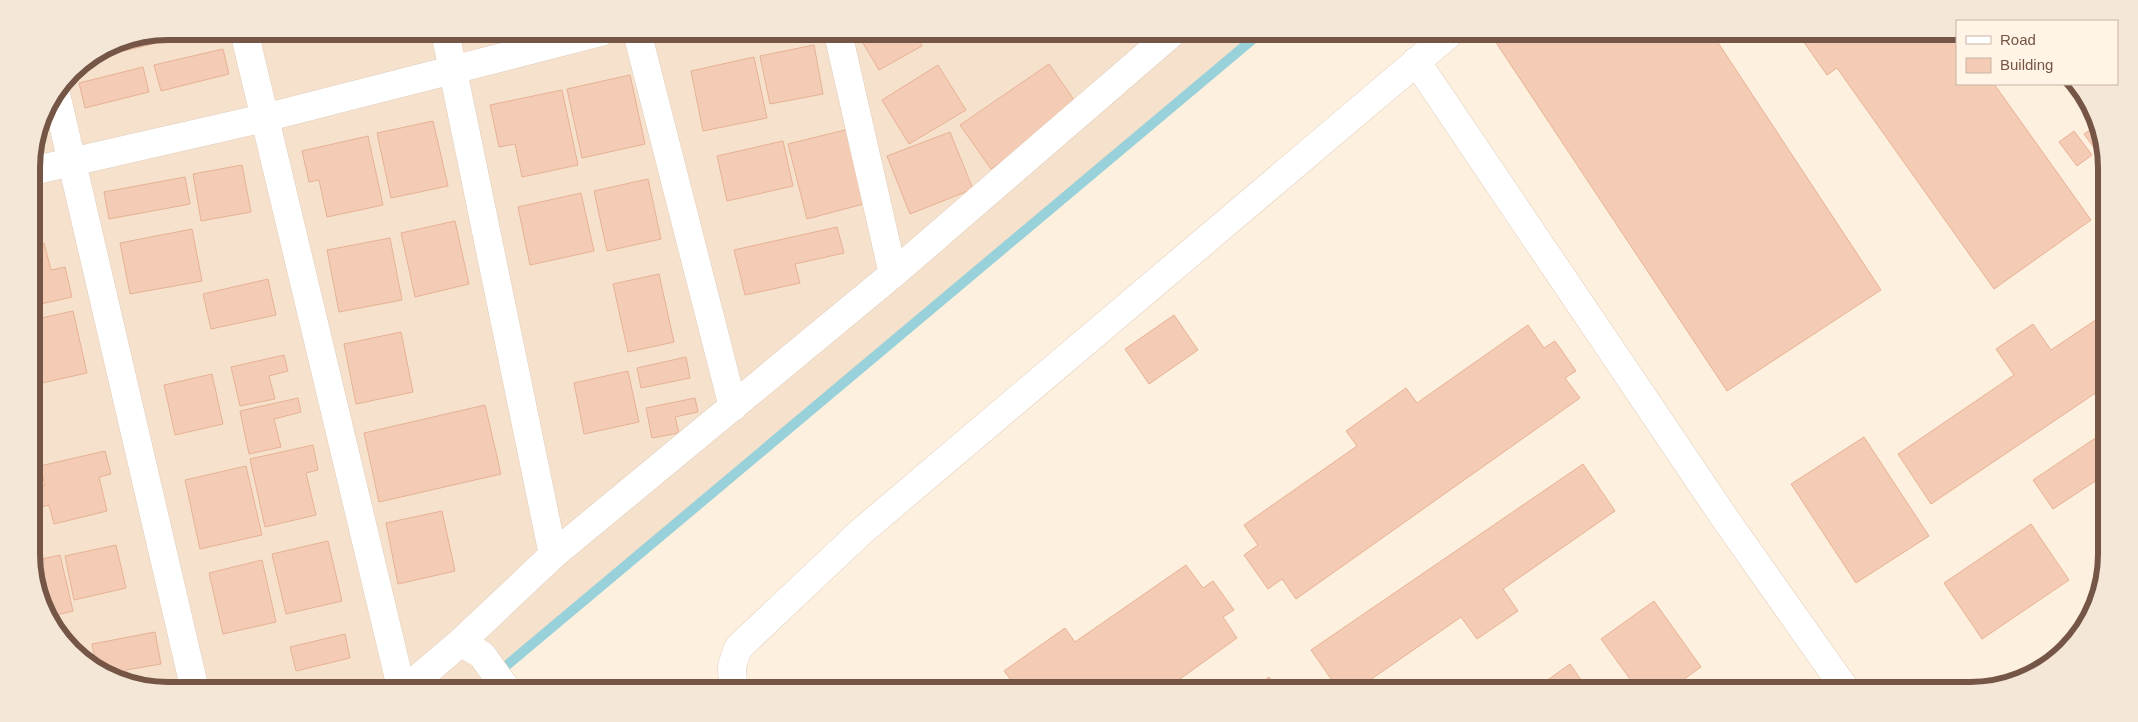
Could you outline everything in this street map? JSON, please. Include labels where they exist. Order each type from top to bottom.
[{"type":"street","points":[[246,40],[400,682]]},
{"type":"street","points":[[447,40],[553,555]]},
{"type":"street","points":[[40,169],[264,118],[569,40]]},
{"type":"street","points":[[639,40],[733,407]]},
{"type":"street","points":[[840,40],[893,274]]},
{"type":"street","points":[[416,682],[471,648],[553,555],[893,274],[1164,40]]},
{"type":"street","points":[[733,682],[732,666],[738,648],[862,531],[1441,40]]},
{"type":"street","points":[[1416,61],[1726,520],[1840,682]]},
{"type":"street","points":[[58,103],[193,682]]},
{"type":"street","points":[[471,648],[501,682]]},
{"type":"shaded area","points":[[160,40],[1251,40],[487,682],[152,681],[135,678],[104,665],[78,644],[57,618],[44,587],[40,562],[40,160],[44,135],[53,112],[62,97],[84,72],[112,53],[143,42]]},
{"type":"building","points":[[161,40],[161,42],[109,54],[143,42]]},
{"type":"building","points":[[861,40],[919,40],[922,46],[879,70]]},
{"type":"building","points":[[1494,40],[1716,40],[1881,290],[1727,391]]},
{"type":"building","points":[[1802,40],[1956,40],[1956,85],[1995,85],[2091,220],[1994,289],[1837,68],[1827,75]]},
{"type":"building","points":[[814,45],[823,94],[770,104],[760,56]]},
{"type":"building","points":[[223,49],[229,74],[161,91],[154,65]]},
{"type":"building","points":[[754,57],[767,118],[703,131],[691,71]]},
{"type":"building","points":[[1049,64],[1079,107],[991,169],[960,125]]},
{"type":"building","points":[[938,65],[966,110],[909,144],[882,100]]},
{"type":"building","points":[[143,67],[149,92],[85,108],[79,83]]},
{"type":"building","points":[[630,75],[645,144],[582,158],[567,89]]},
{"type":"building","points":[[562,90],[578,165],[522,177],[515,144],[499,147],[490,105]]},
{"type":"building","points":[[433,121],[448,186],[391,198],[377,133]]},
{"type":"building","points":[[853,128],[871,202],[807,219],[788,144]]},
{"type":"building","points":[[2092,129],[2097,152],[2084,134]]},
{"type":"building","points":[[2074,131],[2092,155],[2077,166],[2059,142]]},
{"type":"building","points":[[950,132],[973,189],[910,214],[887,156]]},
{"type":"building","points":[[368,136],[383,205],[327,217],[319,180],[309,182],[302,151]]},
{"type":"building","points":[[783,141],[793,186],[727,201],[717,156]]},
{"type":"building","points":[[242,165],[251,212],[201,221],[193,174]]},
{"type":"building","points":[[185,177],[190,204],[109,219],[104,192]]},
{"type":"building","points":[[648,179],[661,239],[607,251],[594,191]]},
{"type":"building","points":[[581,193],[594,251],[530,265],[518,207]]},
{"type":"building","points":[[455,221],[469,284],[415,297],[401,233]]},
{"type":"building","points":[[837,227],[844,253],[795,264],[800,283],[745,295],[734,250]]},
{"type":"building","points":[[192,229],[202,281],[130,294],[120,243]]},
{"type":"building","points":[[390,238],[402,300],[339,312],[327,250]]},
{"type":"building","points":[[44,243],[51,270],[65,267],[72,297],[40,304],[40,244]]},
{"type":"building","points":[[659,274],[674,342],[628,352],[613,284]]},
{"type":"building","points":[[268,279],[276,315],[211,329],[203,294]]},
{"type":"building","points":[[73,311],[87,373],[40,383],[40,318]]},
{"type":"building","points":[[1174,315],[1198,350],[1149,384],[1125,349]]},
{"type":"building","points":[[2098,318],[2098,391],[1931,504],[1898,454],[2014,375],[1996,349],[2033,324],[2051,350]]},
{"type":"building","points":[[1528,325],[1544,348],[1555,341],[1576,371],[1565,378],[1580,398],[1296,599],[1282,579],[1268,589],[1244,555],[1258,545],[1244,525],[1357,446],[1346,431],[1406,388],[1417,403]]},
{"type":"building","points":[[401,332],[413,392],[356,404],[344,344]]},
{"type":"building","points":[[284,355],[288,371],[269,376],[275,399],[240,406],[231,367]]},
{"type":"building","points":[[686,357],[690,378],[641,388],[637,368]]},
{"type":"building","points":[[628,371],[639,422],[584,434],[574,383]]},
{"type":"building","points":[[212,374],[223,424],[175,435],[164,385]]},
{"type":"building","points":[[298,398],[301,412],[274,419],[281,447],[249,454],[240,411]]},
{"type":"building","points":[[695,398],[698,412],[675,417],[679,433],[652,438],[646,408]]},
{"type":"building","points":[[485,405],[501,474],[379,502],[364,433]]},
{"type":"building","points":[[2098,436],[2098,479],[2053,509],[2033,480]]},
{"type":"building","points":[[1864,437],[1929,536],[1856,583],[1791,484]]},
{"type":"building","points":[[313,445],[318,470],[306,473],[316,515],[265,527],[250,459]]},
{"type":"building","points":[[105,451],[111,474],[99,477],[107,511],[54,524],[49,505],[41,507],[40,503],[40,486],[45,485],[40,466]]},
{"type":"building","points":[[1583,464],[1615,511],[1503,589],[1518,611],[1477,639],[1461,617],[1367,682],[1333,682],[1311,650]]},
{"type":"building","points":[[246,466],[262,535],[200,549],[185,480]]},
{"type":"building","points":[[442,511],[455,571],[398,584],[386,523]]},
{"type":"building","points":[[2031,524],[2069,580],[1982,639],[1944,583]]},
{"type":"building","points":[[328,541],[342,601],[286,614],[272,554]]},
{"type":"building","points":[[116,545],[126,588],[74,600],[65,556]]},
{"type":"building","points":[[60,555],[73,611],[56,615],[44,587],[40,560]]},
{"type":"building","points":[[262,560],[276,622],[223,634],[209,573]]},
{"type":"building","points":[[1186,565],[1203,588],[1213,581],[1234,610],[1223,617],[1237,638],[1176,682],[1013,682],[1004,671],[1065,628],[1075,642]]},
{"type":"building","points":[[1654,601],[1701,667],[1680,682],[1632,682],[1601,639]]},
{"type":"building","points":[[155,632],[161,664],[126,670],[127,675],[104,665],[95,659],[92,644]]},
{"type":"building","points":[[345,634],[350,658],[296,671],[290,647]]},
{"type":"building","points":[[1570,664],[1582,682],[1545,682]]},
{"type":"building","points":[[1269,677],[1273,682],[1262,682]]},
{"type":"waterway","points":[[487,682],[1252,40]]}]
